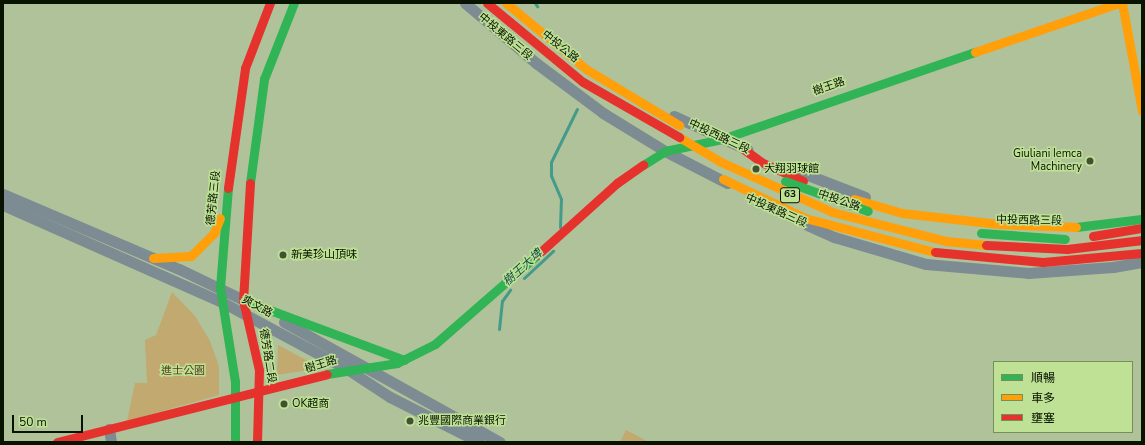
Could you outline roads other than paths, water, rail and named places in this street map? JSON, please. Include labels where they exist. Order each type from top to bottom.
[{"type":"street","name":"德芳路三段","points":[[236,399],[220,288],[225,205],[245,68],[270,3]]},
{"type":"street","points":[[294,3],[274,46],[259,106],[245,222],[243,300],[404,360]]},
{"type":"street","name":"中投東路三段","points":[[465,3],[578,94],[665,151],[723,179],[740,195],[834,237],[926,264],[1028,273],[1113,268],[1142,262]]},
{"type":"street","name":"中投公路","points":[[487,3],[584,82],[721,162],[832,212],[946,241],[1007,247],[1067,249],[1142,240]]},
{"type":"street","name":"中投公路","points":[[506,3],[586,69],[721,150],[838,202],[898,221],[953,232],[1073,240],[1142,228]]},
{"type":"street","name":"中投西路三段","points":[[515,3],[598,68],[678,118],[742,148],[876,201],[971,220],[1076,222],[1142,212]]},
{"type":"street","name":"樹王路","points":[[58,442],[260,394],[347,369],[368,367],[404,360],[435,344],[460,325],[528,267],[554,238],[617,183],[665,151],[722,139],[1119,3]]},
{"type":"street","points":[[1122,3],[1142,111]]},
{"type":"street","points":[[578,94],[572,82],[577,68],[587,65],[598,68]]},
{"type":"street","points":[[742,148],[786,175],[902,213],[998,224],[1072,227],[1142,219]]},
{"type":"street","points":[[723,179],[804,218],[886,242],[996,260],[1044,262],[1142,253]]},
{"type":"street","name":"爽文路","points":[[3,194],[154,258],[220,288],[368,367],[400,389],[500,442]]},
{"type":"street","name":"爽文路","points":[[3,205],[222,302],[347,369],[390,397],[479,442]]},
{"type":"street","points":[[154,258],[191,256],[214,233],[225,205]]},
{"type":"street","name":"德芳路二段","points":[[243,300],[248,315],[260,394],[257,442]]},
{"type":"street","points":[[235,442],[236,399]]},
{"type":"street","points":[[109,429],[111,442]]},
{"type":"waterway","name":"樹王大埤","points":[[560,227],[561,199],[551,175],[551,162],[577,109]]},
{"type":"waterway","name":"樹王大埤","points":[[524,278],[553,251]]},
{"type":"waterway","name":"樹王大埤","points":[[499,329],[502,301],[510,290]]},
{"type":"place","name":"Giuliani Iemca Machinery","points":[[1090,161]]},
{"type":"place","name":"大翔羽球館","points":[[756,169]]},
{"type":"place","name":"新美珍山頂味","points":[[283,255]]},
{"type":"place","name":"OK超商","points":[[284,404]]},
{"type":"place","name":"兆豐國際商業銀行","points":[[410,421]]},
{"type":"park label","name":"進士公園","points":[[183,371]]}]
